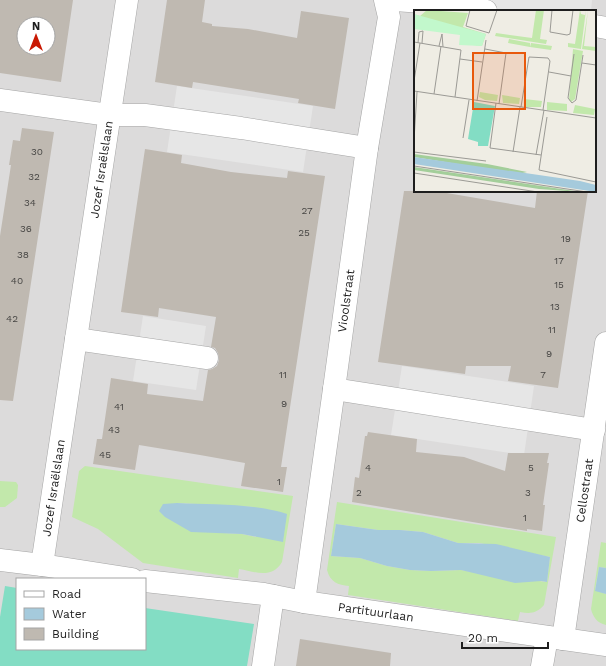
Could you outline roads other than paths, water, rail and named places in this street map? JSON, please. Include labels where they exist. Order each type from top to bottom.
[{"type":"street","name":"Jozef Israëlslaan","points":[[42,565],[127,0]]},
{"type":"street","name":"Vioolstraat","points":[[304,602],[367,148],[389,17],[385,0]]},
{"type":"street","points":[[394,0],[424,2],[479,10]]},
{"type":"street","points":[[596,26],[606,28]]},
{"type":"street","points":[[0,100],[109,115],[145,115],[241,128],[367,148]]},
{"type":"street","points":[[76,339],[207,358]]},
{"type":"street","name":"Cellostraat","points":[[542,666],[555,638],[594,430],[606,343]]},
{"type":"street","points":[[334,389],[594,430]]},
{"type":"street","points":[[0,560],[126,578]]},
{"type":"street","name":"Partituurlaan","points":[[146,581],[273,596],[304,602],[606,645]]},
{"type":"street","points":[[263,666],[273,596]]},
{"type":"water","points":[[177,503],[247,506],[274,510],[287,514],[283,542],[242,534],[191,532],[165,517],[159,511],[163,504]]},
{"type":"water","points":[[336,524],[378,530],[423,532],[458,543],[496,544],[550,557],[547,582],[515,583],[461,570],[410,570],[387,566],[360,558],[331,556]]},
{"type":"water","points":[[599,567],[606,568],[606,594],[595,591]]}]
